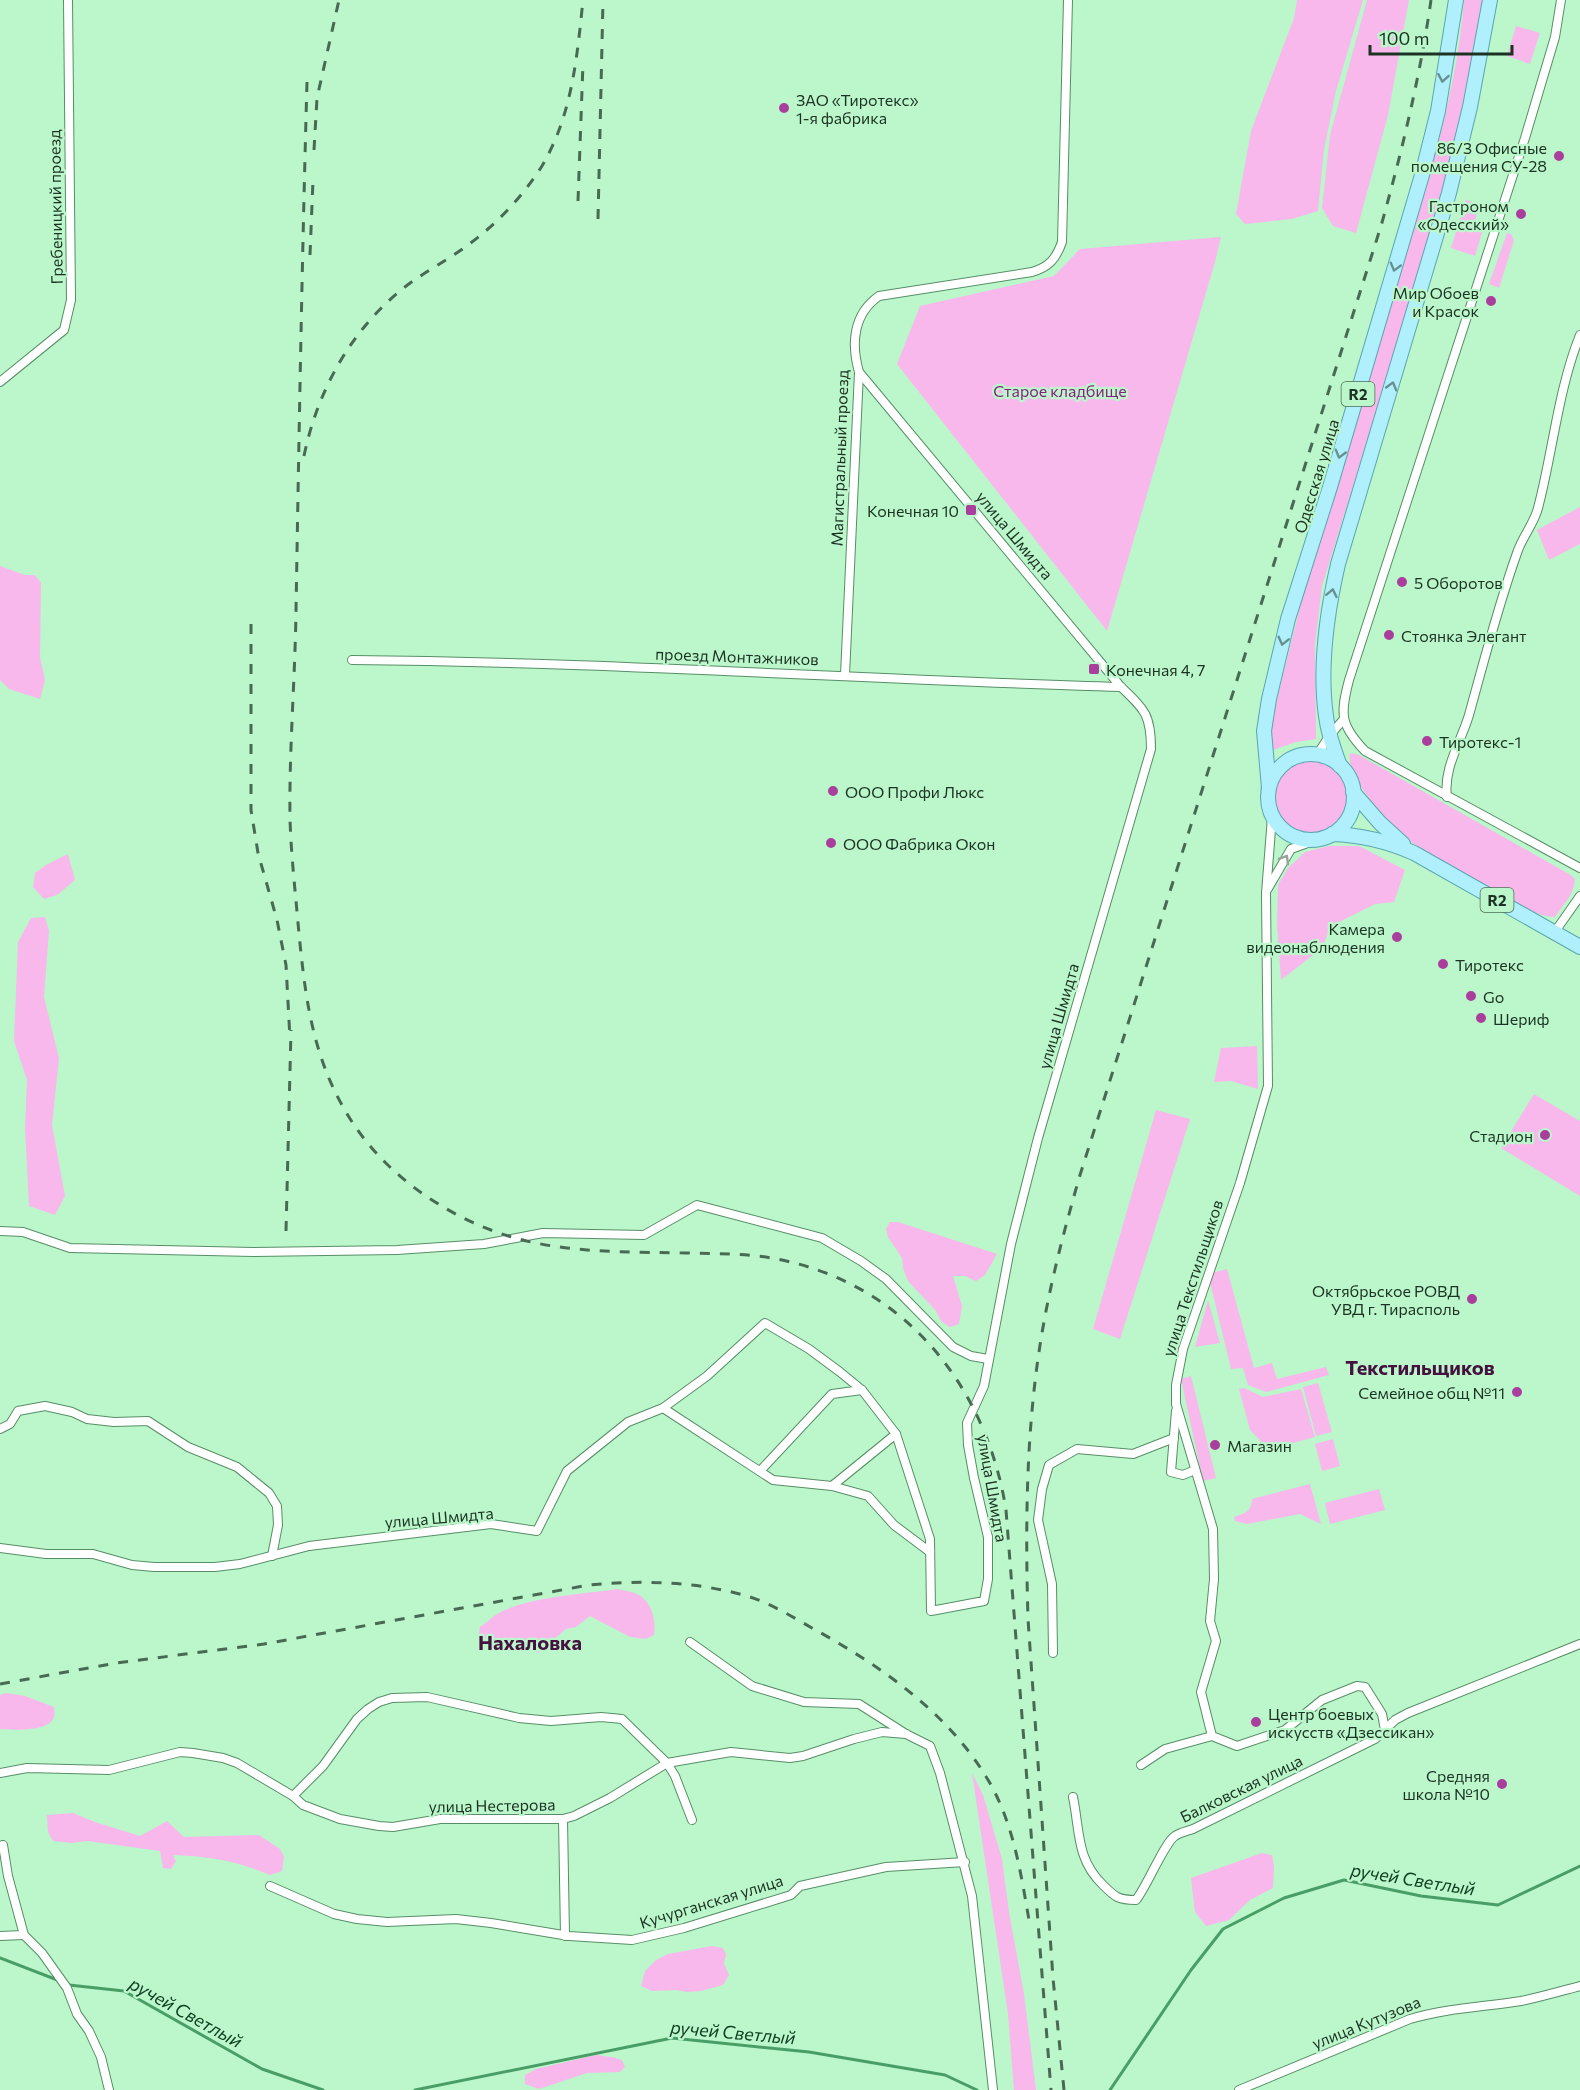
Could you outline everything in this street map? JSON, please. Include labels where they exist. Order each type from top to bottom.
[{"type":"main road","name":"Одесская улица","points":[[1269,788],[1264,731],[1271,688],[1288,619],[1330,488],[1422,175],[1438,111],[1456,0]]},
{"type":"main road","name":"R2","points":[[1414,853],[1380,823],[1353,792],[1349,777],[1340,766],[1326,718],[1326,626],[1333,586],[1449,193],[1470,107],[1490,0]]},
{"type":"main road","points":[[1269,788],[1277,771],[1292,759],[1304,755],[1329,758],[1340,766]]},
{"type":"main road","name":"R2","points":[[1269,788],[1268,803],[1272,817]]},
{"type":"main road","points":[[1332,834],[1347,821],[1353,802],[1353,792]]},
{"type":"main road","points":[[1272,817],[1290,835],[1303,840],[1316,840]]},
{"type":"main road","name":"R2","points":[[1316,840],[1332,834],[1370,837],[1396,845],[1580,947]]},
{"type":"street","name":"Гребеницкий проезд","points":[[0,382],[64,330],[71,300],[68,0]]},
{"type":"street","name":"Магистральный проезд","points":[[845,675],[860,372],[855,353],[857,324],[865,309],[879,296],[1032,272],[1042,269],[1055,258],[1062,242],[1068,0]]},
{"type":"street","points":[[1561,0],[1555,37],[1525,138],[1349,681],[1344,701],[1343,720],[1354,739],[1365,751],[1580,868]]},
{"type":"street","points":[[1447,797],[1445,784],[1447,773],[1465,728],[1517,550],[1537,511],[1562,398],[1580,335]]},
{"type":"street","name":"улица Шмидта","points":[[0,1548],[46,1554],[93,1554],[132,1565],[154,1567],[215,1567],[240,1564],[309,1546],[491,1524],[537,1531],[567,1471],[628,1422],[663,1408],[707,1376],[765,1323],[809,1349],[862,1390],[896,1434],[930,1539],[932,1611],[984,1601],[988,1579],[988,1537],[976,1492],[967,1430],[970,1416],[984,1386],[1011,1244],[1038,1138],[1151,749],[1151,729],[1147,715],[1121,687],[860,372]]},
{"type":"street","name":"проезд Монтажников","points":[[352,660],[845,675],[964,683],[1121,687]]},
{"type":"street","points":[[1317,755],[1343,720]]},
{"type":"street","name":"улица Текстильщиков","points":[[1212,1736],[1201,1692],[1216,1641],[1210,1621],[1214,1579],[1213,1529],[1176,1404],[1176,1385],[1183,1349],[1240,1183],[1268,1086],[1266,893],[1272,817]]},
{"type":"street","points":[[1266,893],[1291,849],[1316,840]]},
{"type":"street","points":[[1554,933],[1580,896]]},
{"type":"street","points":[[0,1231],[23,1232],[70,1248],[253,1252],[397,1250],[484,1244],[543,1233],[644,1235],[697,1206],[822,1238],[886,1279],[953,1347],[971,1356],[988,1359]]},
{"type":"street","points":[[760,1471],[832,1394],[862,1390]]},
{"type":"street","points":[[1176,1404],[1171,1472],[1183,1475],[1196,1470]]},
{"type":"street","points":[[0,1429],[10,1424],[18,1411],[45,1406],[72,1412],[87,1419],[114,1422],[148,1421],[188,1448],[237,1467],[269,1493],[277,1506],[279,1525],[272,1556]]},
{"type":"street","points":[[663,1408],[773,1480],[832,1486],[868,1496],[894,1526],[930,1552]]},
{"type":"street","points":[[832,1486],[896,1434]]},
{"type":"street","points":[[1053,1653],[1052,1584],[1038,1520],[1042,1489],[1049,1465],[1077,1449],[1133,1454],[1174,1438]]},
{"type":"street","points":[[690,1642],[752,1686],[804,1702],[859,1704],[906,1734],[930,1746],[940,1773],[972,1896],[993,2090]]},
{"type":"street","name":"Балковская улица","points":[[1073,1797],[1080,1844],[1087,1867],[1093,1876],[1115,1896],[1122,1900],[1136,1900],[1143,1892],[1173,1836],[1193,1829],[1375,1739],[1395,1720],[1408,1713],[1580,1644]]},
{"type":"street","points":[[1141,1765],[1165,1749],[1212,1736],[1237,1746],[1285,1730],[1322,1700],[1357,1686],[1365,1687],[1382,1714],[1385,1730]]},
{"type":"street","points":[[293,1796],[323,1766],[362,1714],[380,1702],[392,1698],[427,1697],[519,1718],[551,1721],[601,1717],[622,1719],[667,1763],[675,1776],[692,1820]]},
{"type":"street","name":"улица Нестерова","points":[[3,1772],[27,1768],[109,1770],[180,1752],[193,1753],[237,1763],[303,1804],[340,1818],[393,1827],[440,1819],[563,1819],[574,1816],[610,1797],[667,1763],[731,1752],[790,1758],[882,1732],[906,1734]]},
{"type":"street","points":[[563,1819],[565,1936]]},
{"type":"street","points":[[3,1845],[8,1876],[24,1935],[42,1953],[67,1987],[77,2014],[101,2058],[109,2090]]},
{"type":"street","name":"Кучурганская улица","points":[[270,1886],[334,1914],[357,1919],[387,1922],[456,1919],[565,1936],[632,1940],[684,1928],[791,1895],[800,1886],[886,1867],[964,1862]]},
{"type":"street","points":[[0,1936],[24,1935]]},
{"type":"street","name":"улица Кутузова","points":[[1239,2090],[1410,2019],[1462,2007],[1521,2001],[1580,1986]]},
{"type":"green space","points":[[1297,0],[1363,0],[1336,91],[1324,150],[1318,211],[1292,219],[1245,224],[1236,214],[1251,131],[1294,18]]},
{"type":"green space","points":[[1367,0],[1409,0],[1388,115],[1356,233],[1333,226],[1322,208],[1330,135]]},
{"type":"green space","points":[[1464,0],[1487,0],[1453,162],[1322,586],[1315,644],[1316,739],[1296,742],[1273,750],[1269,731],[1319,537],[1438,145],[1457,58]]},
{"type":"green space","points":[[1516,26],[1540,33],[1530,64],[1507,56]]},
{"type":"green space","points":[[1466,200],[1479,204],[1475,222],[1484,226],[1475,256],[1451,248]]},
{"type":"green space","points":[[1507,233],[1511,234],[1514,240],[1499,288],[1489,284]]},
{"type":"green space","name":"Старое кладбище","points":[[1221,237],[1107,631],[897,364],[920,306],[1054,276],[1080,249]]},
{"type":"green space","points":[[1580,507],[1580,544],[1549,560],[1537,530]]},
{"type":"green space","points":[[0,566],[25,575],[35,575],[41,583],[40,657],[45,680],[40,699],[9,689],[0,680]]},
{"type":"green space","points":[[1350,753],[1359,755],[1569,874],[1575,879],[1574,886],[1570,896],[1555,917],[1530,911],[1517,905],[1410,841],[1382,814],[1362,788],[1354,775]]},
{"type":"green space","points":[[1311,761],[1325,764],[1337,772],[1345,784],[1348,798],[1345,812],[1337,824],[1325,832],[1311,835],[1297,832],[1285,824],[1277,812],[1274,798],[1277,784],[1285,772],[1297,764]]},
{"type":"green space","points":[[1329,846],[1359,846],[1405,870],[1394,902],[1375,904],[1331,926],[1322,948],[1281,980],[1277,924],[1278,885],[1288,868],[1305,852]]},
{"type":"green space","points":[[68,854],[75,880],[57,895],[44,899],[33,887],[35,873]]},
{"type":"green space","points":[[45,917],[49,931],[44,997],[59,1058],[52,1125],[65,1196],[55,1215],[29,1206],[25,1129],[27,1080],[14,1041],[18,942],[31,918]]},
{"type":"green space","points":[[1257,1046],[1258,1089],[1231,1081],[1214,1082],[1221,1048]]},
{"type":"green space","name":"Стадион","points":[[1534,1094],[1580,1121],[1580,1196],[1501,1148]]},
{"type":"green space","points":[[1156,1110],[1190,1119],[1120,1339],[1093,1329]]},
{"type":"green space","points":[[890,1222],[898,1222],[997,1254],[985,1275],[976,1281],[965,1276],[953,1276],[962,1306],[959,1324],[950,1327],[941,1321],[936,1311],[908,1281],[902,1258],[888,1237],[886,1229]]},
{"type":"green space","points":[[1227,1269],[1254,1368],[1272,1363],[1277,1379],[1326,1367],[1329,1375],[1266,1392],[1248,1385],[1243,1368],[1231,1369],[1208,1274]]},
{"type":"green space","points":[[1208,1300],[1220,1343],[1195,1347]]},
{"type":"green space","points":[[1191,1376],[1216,1478],[1203,1481],[1181,1379]]},
{"type":"green space","points":[[1318,1383],[1332,1432],[1316,1436],[1303,1387]]},
{"type":"green space","points":[[1244,1388],[1263,1397],[1301,1389],[1315,1437],[1264,1451],[1259,1439],[1250,1430],[1239,1389]]},
{"type":"green space","points":[[1333,1439],[1340,1466],[1322,1471],[1315,1444]]},
{"type":"green space","points":[[1310,1484],[1321,1524],[1300,1514],[1247,1524],[1235,1521],[1234,1517],[1249,1509],[1252,1499]]},
{"type":"green space","points":[[1379,1489],[1385,1510],[1330,1524],[1325,1503]]},
{"type":"green space","points":[[618,1589],[637,1594],[646,1601],[653,1615],[654,1635],[645,1639],[630,1637],[590,1616],[576,1627],[566,1629],[538,1653],[508,1642],[494,1645],[478,1639],[480,1627],[496,1615],[525,1603]]},
{"type":"green space","points":[[6,1693],[25,1696],[54,1707],[54,1717],[51,1722],[38,1728],[0,1729],[0,1695]]},
{"type":"green space","points":[[972,1773],[983,1795],[1002,1859],[1024,1994],[1036,2090],[1014,2090],[1008,2014]]},
{"type":"green space","points":[[73,1813],[140,1836],[167,1821],[184,1837],[259,1835],[280,1849],[284,1857],[282,1871],[270,1875],[223,1860],[173,1855],[176,1861],[171,1869],[163,1868],[160,1851],[87,1841],[71,1843],[53,1841],[48,1832],[47,1815]]},
{"type":"green space","points":[[1262,1853],[1272,1855],[1273,1888],[1250,1900],[1229,1920],[1206,1926],[1195,1912],[1191,1878]]},
{"type":"green space","points":[[712,1946],[723,1948],[726,1954],[724,1964],[729,1975],[723,1985],[687,1992],[652,1991],[641,1986],[645,1971],[656,1960],[668,1954]]},
{"type":"green space","points":[[596,2055],[622,2060],[625,2067],[620,2072],[587,2073],[539,2089],[525,2084],[525,2075],[536,2069]]},
{"type":"waterway","name":"ручей Светлый","points":[[1110,2090],[1191,1970],[1223,1929],[1284,1898],[1344,1880],[1421,1896],[1498,1905],[1580,1866]]},
{"type":"waterway","name":"ручей Светлый","points":[[0,1958],[60,1981]]},
{"type":"waterway","name":"ручей Светлый","points":[[69,1985],[124,1991],[262,2069],[323,2090]]},
{"type":"waterway","name":"ручей Светлый","points":[[415,2090],[672,2038],[809,2052],[945,2075],[977,2090]]},
{"type":"railway","points":[[314,150],[317,98],[339,0]]},
{"type":"railway","points":[[304,456],[317,409],[327,386],[351,344],[366,325],[407,285],[461,250],[495,222],[516,201],[542,166],[552,147],[567,106],[583,0]]},
{"type":"railway","points":[[598,219],[603,0]]},
{"type":"railway","points":[[1064,2090],[1053,1978],[1028,1619],[1028,1465],[1039,1349],[1053,1277],[1080,1175],[1381,226],[1410,114],[1431,0]]},
{"type":"railway","points":[[578,201],[583,63]]},
{"type":"railway","points":[[307,82],[290,819],[306,993],[322,1061],[342,1105],[370,1146],[405,1181],[463,1218],[494,1231],[555,1246],[618,1252],[750,1255],[818,1270],[860,1289],[897,1314],[930,1345],[957,1380],[979,1420],[995,1464],[1006,1510],[1051,2090]]},
{"type":"railway","points":[[310,255],[313,180]]},
{"type":"railway","points":[[251,624],[251,810],[258,853],[277,920],[286,965],[290,1039]]},
{"type":"railway","points":[[286,1231],[291,1030]]},
{"type":"railway","points":[[0,1684],[116,1663],[264,1644],[589,1585],[629,1582],[668,1583],[727,1591],[772,1606],[838,1643],[912,1694],[956,1736],[975,1759],[991,1785],[1006,1817],[1016,1851],[1029,1920]]},
{"type":"place","name":"ЗАО «Тиротекс» 1-я фабрика","points":[[784,108]]},
{"type":"place","name":"86/3 Офисные помещения СУ-28","points":[[1559,156]]},
{"type":"place","name":"Гастроном «Одесский»","points":[[1521,214]]},
{"type":"place","name":"Мир Обоев и Красок","points":[[1491,301]]},
{"type":"place","name":"Конечная 10","points":[[971,510]]},
{"type":"place","name":"5 Оборотов","points":[[1402,582]]},
{"type":"place","name":"Стоянка Элегант","points":[[1389,635]]},
{"type":"place","name":"Конечная 4, 7","points":[[1094,669]]},
{"type":"place","name":"Тиротекс-1","points":[[1427,741]]},
{"type":"place","name":"ООО Профи Люкс","points":[[833,791]]},
{"type":"place","name":"ООО Фабрика Окон","points":[[831,843]]},
{"type":"place","name":"Камера видеонаблюдения","points":[[1397,937]]},
{"type":"place","name":"Тиротекс","points":[[1443,964]]},
{"type":"place","name":"Go","points":[[1471,996]]},
{"type":"place","name":"Шериф","points":[[1481,1018]]},
{"type":"place","name":"Стадион","points":[[1545,1135]]},
{"type":"place","name":"Октябрьское РОВД УВД г. Тирасполь","points":[[1472,1299]]},
{"type":"place","name":"Семейное общ №11","points":[[1517,1392]]},
{"type":"place","name":"Магазин","points":[[1215,1445]]},
{"type":"place","name":"Центр боевых искусств «Дзессикан»","points":[[1256,1722]]},
{"type":"place","name":"Средняя школа №10","points":[[1502,1784]]},
{"type":"district","name":"Текстильщиков","points":[[1420,1367]]},
{"type":"district","name":"Нахаловка","points":[[530,1642]]}]
